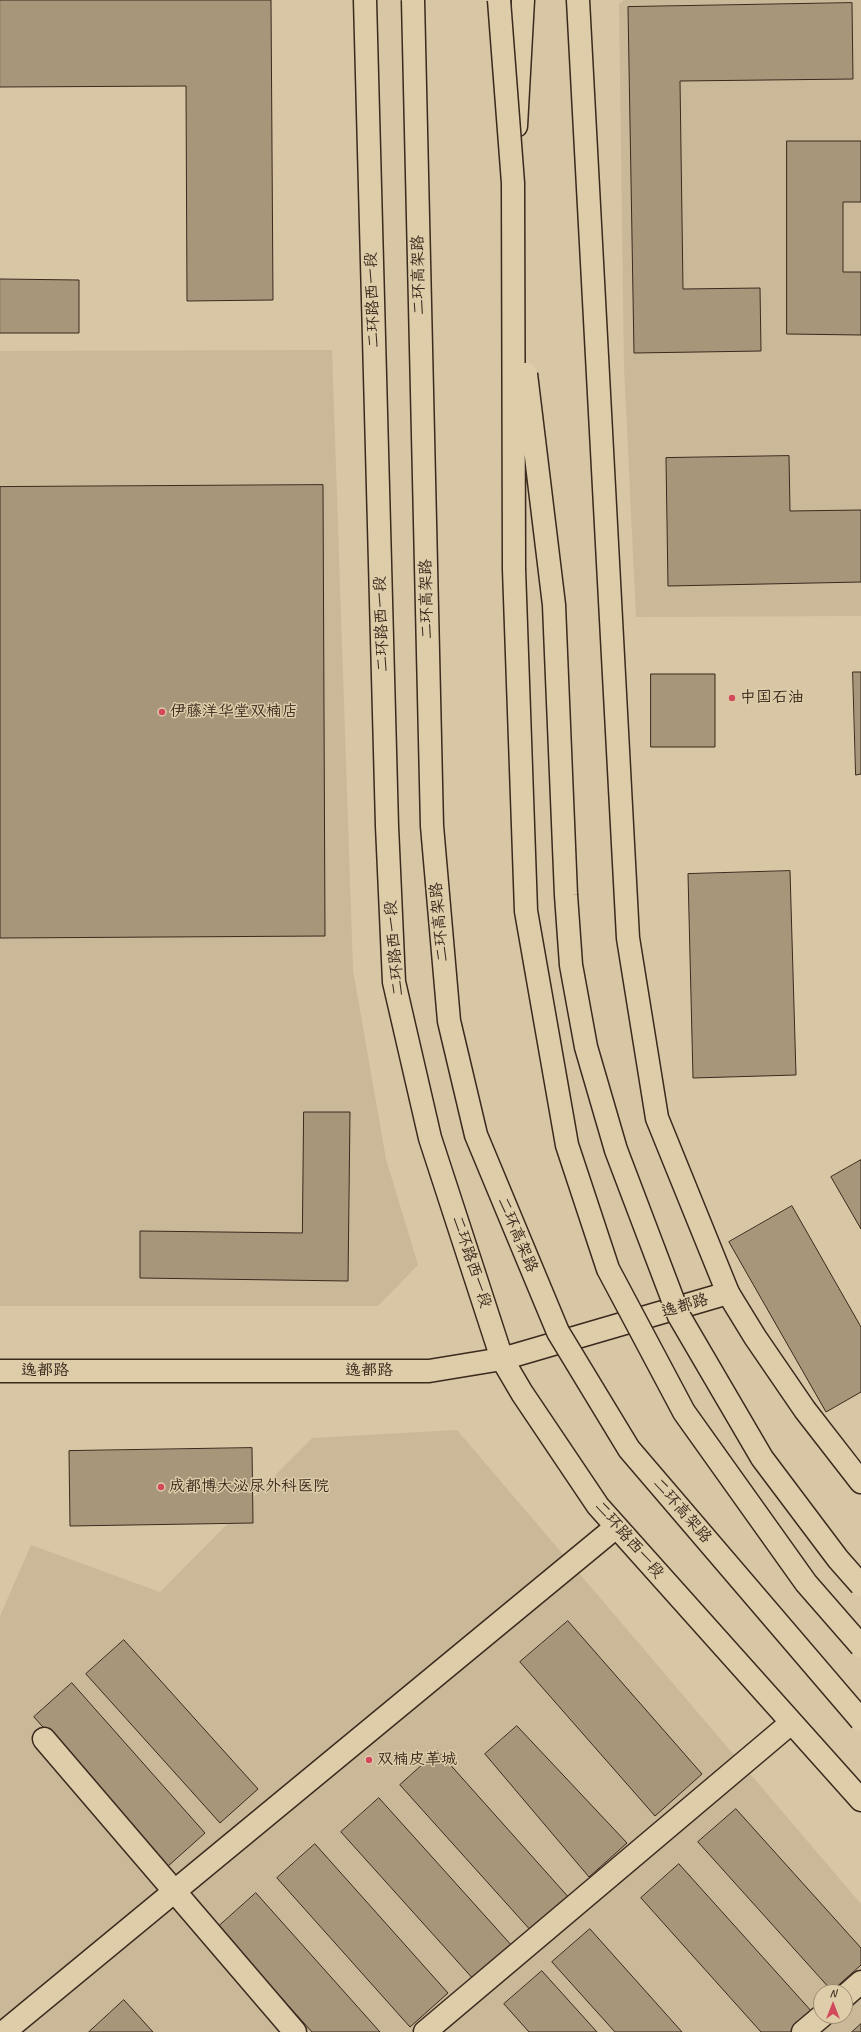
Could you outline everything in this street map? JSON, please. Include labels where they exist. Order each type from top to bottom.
[{"type":"main road","name":"二环路西一段","points":[[365,0],[387,826],[394,982],[430,1138],[502,1359],[522,1393],[598,1506],[861,1800]]},
{"type":"main road","name":"二环高架路","points":[[413,0],[432,826],[449,1021],[476,1135],[558,1332],[629,1449],[861,1720]]},
{"type":"main road","points":[[499,0],[513,183]]},
{"type":"main road","points":[[523,0],[513,183],[514,569],[526,911],[567,1145],[608,1269],[684,1412],[806,1583],[861,1646]]},
{"type":"main road","points":[[578,0],[628,938],[657,1118],[728,1293],[755,1337],[805,1410],[861,1482]]},
{"type":"main road","points":[[514,277],[554,605],[566,895],[571,965],[586,1047],[616,1150],[678,1316],[762,1458],[838,1559],[861,1585]]},
{"type":"main road","name":"逸都路","points":[[0,1371],[429,1371],[502,1359],[728,1293]]},
{"type":"main road","points":[[4,2032],[616,1527]]},
{"type":"main road","points":[[425,2032],[791,1723]]},
{"type":"main road","points":[[44,1739],[295,2032]]},
{"type":"main road","points":[[853,1989],[861,1982]]},
{"type":"main road","points":[[803,2032],[813,2024]]},
{"type":"shaded area","points":[[624,0],[861,0],[861,616],[636,617],[624,366],[619,4]]},
{"type":"shaded area","points":[[332,350],[353,970],[386,1159],[418,1265],[378,1306],[0,1306],[0,351]]},
{"type":"shaded area","name":"双楠皮革城","points":[[457,1430],[861,1904],[861,2032],[0,2032],[0,1616],[31,1545],[160,1592],[312,1438]]},
{"type":"building","points":[[0,0],[271,0],[273,300],[187,301],[186,86],[0,87]]},
{"type":"building","points":[[852,3],[853,79],[680,81],[683,289],[760,288],[761,351],[634,353],[628,7]]},
{"type":"building","points":[[787,141],[861,141],[861,202],[843,202],[843,272],[861,272],[861,335],[787,334]]},
{"type":"building","points":[[0,279],[79,280],[79,333],[0,333]]},
{"type":"building","points":[[789,456],[790,511],[861,510],[861,582],[668,586],[666,458]]},
{"type":"building","name":"伊藤洋华堂双楠店","points":[[323,485],[325,936],[0,938],[0,487]]},
{"type":"building","points":[[853,672],[861,672],[861,774],[856,775]]},
{"type":"building","points":[[651,674],[715,674],[715,747],[651,747]]},
{"type":"building","points":[[790,871],[796,1075],[693,1078],[688,874]]},
{"type":"building","points":[[304,1112],[350,1112],[348,1281],[140,1278],[140,1231],[302,1233]]},
{"type":"building","points":[[861,1160],[861,1229],[831,1177]]},
{"type":"building","points":[[792,1206],[861,1327],[861,1392],[826,1412],[729,1242]]},
{"type":"building","name":"成都博大泌尿外科医院","points":[[252,1448],[253,1523],[70,1526],[69,1451]]},
{"type":"building","points":[[568,1621],[702,1774],[655,1816],[520,1662]]},
{"type":"building","points":[[124,1640],[258,1789],[220,1823],[86,1674]]},
{"type":"building","points":[[72,1683],[205,1833],[167,1867],[34,1717]]},
{"type":"building","points":[[517,1726],[627,1843],[589,1877],[485,1754]]},
{"type":"building","points":[[438,1751],[571,1900],[533,1933],[400,1785]]},
{"type":"building","points":[[379,1798],[513,1947],[475,1981],[341,1832]]},
{"type":"building","points":[[736,1809],[861,1948],[861,1965],[840,1984],[826,1984],[698,1842]]},
{"type":"building","points":[[315,1844],[448,1993],[410,2027],[277,1878]]},
{"type":"building","points":[[679,1864],[813,2013],[792,2032],[761,2032],[641,1898]]},
{"type":"building","points":[[256,1893],[380,2032],[312,2032],[218,1927]]},
{"type":"building","points":[[590,1929],[682,2032],[615,2032],[552,1962]]},
{"type":"building","points":[[542,1971],[597,2032],[529,2032],[504,2004]]},
{"type":"building","points":[[124,2000],[153,2032],[89,2032]]},
{"type":"building","points":[[861,2024],[861,2032],[852,2032]]},
{"type":"place","name":"中国石油","points":[[732,698]]},
{"type":"place","name":"伊藤洋华堂双楠店","points":[[162,712]]},
{"type":"place","name":"成都博大泌尿外科医院","points":[[161,1487]]},
{"type":"place","name":"双楠皮革城","points":[[369,1760]]}]
